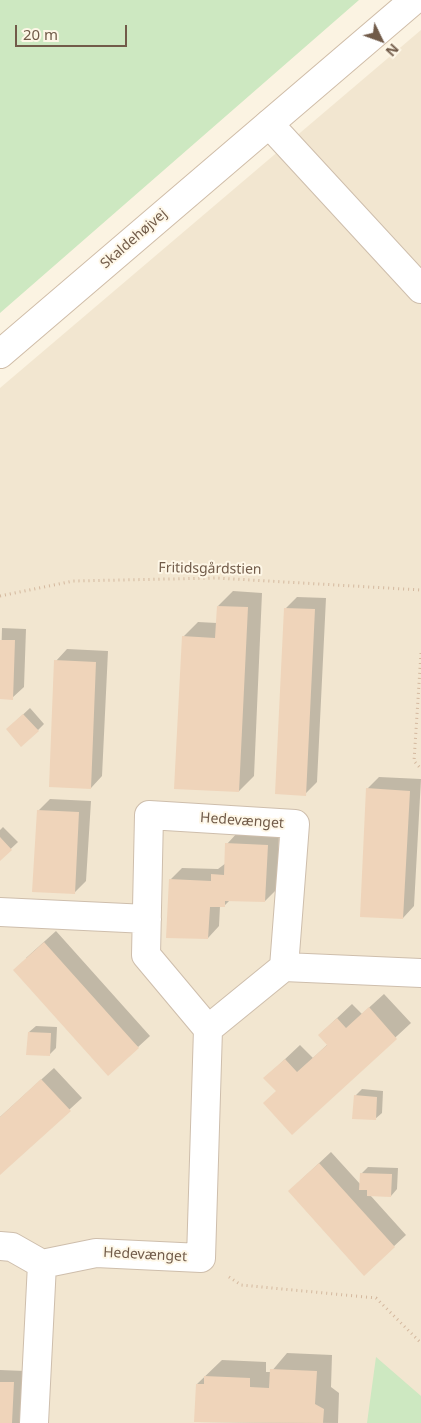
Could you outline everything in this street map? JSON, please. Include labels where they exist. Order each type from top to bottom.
[{"type":"street","name":"Skaldehøjvej","points":[[0,354],[414,0]]},
{"type":"street","points":[[269,124],[421,289]]},
{"type":"street","name":"Hedevænget","points":[[42,1264],[96,1253],[201,1258],[208,1029],[146,955],[149,815],[295,824],[284,967]]},
{"type":"street","points":[[0,912],[147,919]]},
{"type":"street","points":[[208,1029],[284,967],[421,973]]},
{"type":"street","points":[[0,1246],[12,1247],[42,1264],[34,1423]]},
{"type":"path","name":"Fritidsgårdstien","points":[[0,596],[73,581],[217,578],[421,590]]},
{"type":"path","points":[[421,652],[414,761],[421,769]]},
{"type":"path","points":[[201,1258],[241,1285],[376,1298],[421,1343]]},
{"type":"shaded area","points":[[421,30],[421,1423],[0,1423],[0,388]]},
{"type":"green space","points":[[0,0],[359,0],[0,313]]},
{"type":"green space","points":[[376,1357],[421,1396],[421,1423],[367,1423]]},
{"type":"building","points":[[217,606],[248,607],[239,792],[174,789],[182,636],[215,638]]},
{"type":"building","points":[[284,608],[315,609],[306,796],[275,794]]},
{"type":"building","points":[[0,640],[15,640],[13,700],[0,699]]},
{"type":"building","points":[[54,660],[96,662],[91,789],[49,787]]},
{"type":"building","points":[[23,714],[39,731],[21,747],[6,729]]},
{"type":"building","points":[[366,788],[410,791],[403,919],[360,917]]},
{"type":"building","points":[[37,810],[79,812],[75,894],[32,892]]},
{"type":"building","points":[[0,837],[12,850],[0,861]]},
{"type":"building","points":[[225,843],[268,845],[265,902],[225,901],[225,907],[210,907],[208,939],[166,938],[169,879],[211,881],[211,874],[224,875]]},
{"type":"building","points":[[44,942],[139,1048],[108,1076],[13,970]]},
{"type":"building","points":[[369,1007],[397,1039],[292,1135],[263,1103],[276,1091],[263,1078],[285,1059],[297,1072],[327,1045],[318,1035],[337,1018],[346,1028]]},
{"type":"building","points":[[28,1032],[51,1033],[50,1056],[26,1055]]},
{"type":"building","points":[[41,1079],[71,1111],[0,1175],[0,1117]]},
{"type":"building","points":[[354,1095],[377,1097],[376,1120],[352,1119]]},
{"type":"building","points":[[319,1163],[395,1247],[364,1276],[288,1191]]},
{"type":"building","points":[[360,1173],[392,1174],[391,1197],[367,1196],[367,1190],[359,1190]]},
{"type":"building","points":[[270,1369],[317,1371],[315,1404],[324,1409],[323,1423],[194,1422],[196,1384],[204,1384],[204,1376],[250,1378],[250,1387],[269,1388]]},
{"type":"building","points":[[0,1382],[14,1382],[12,1423],[0,1423]]}]
